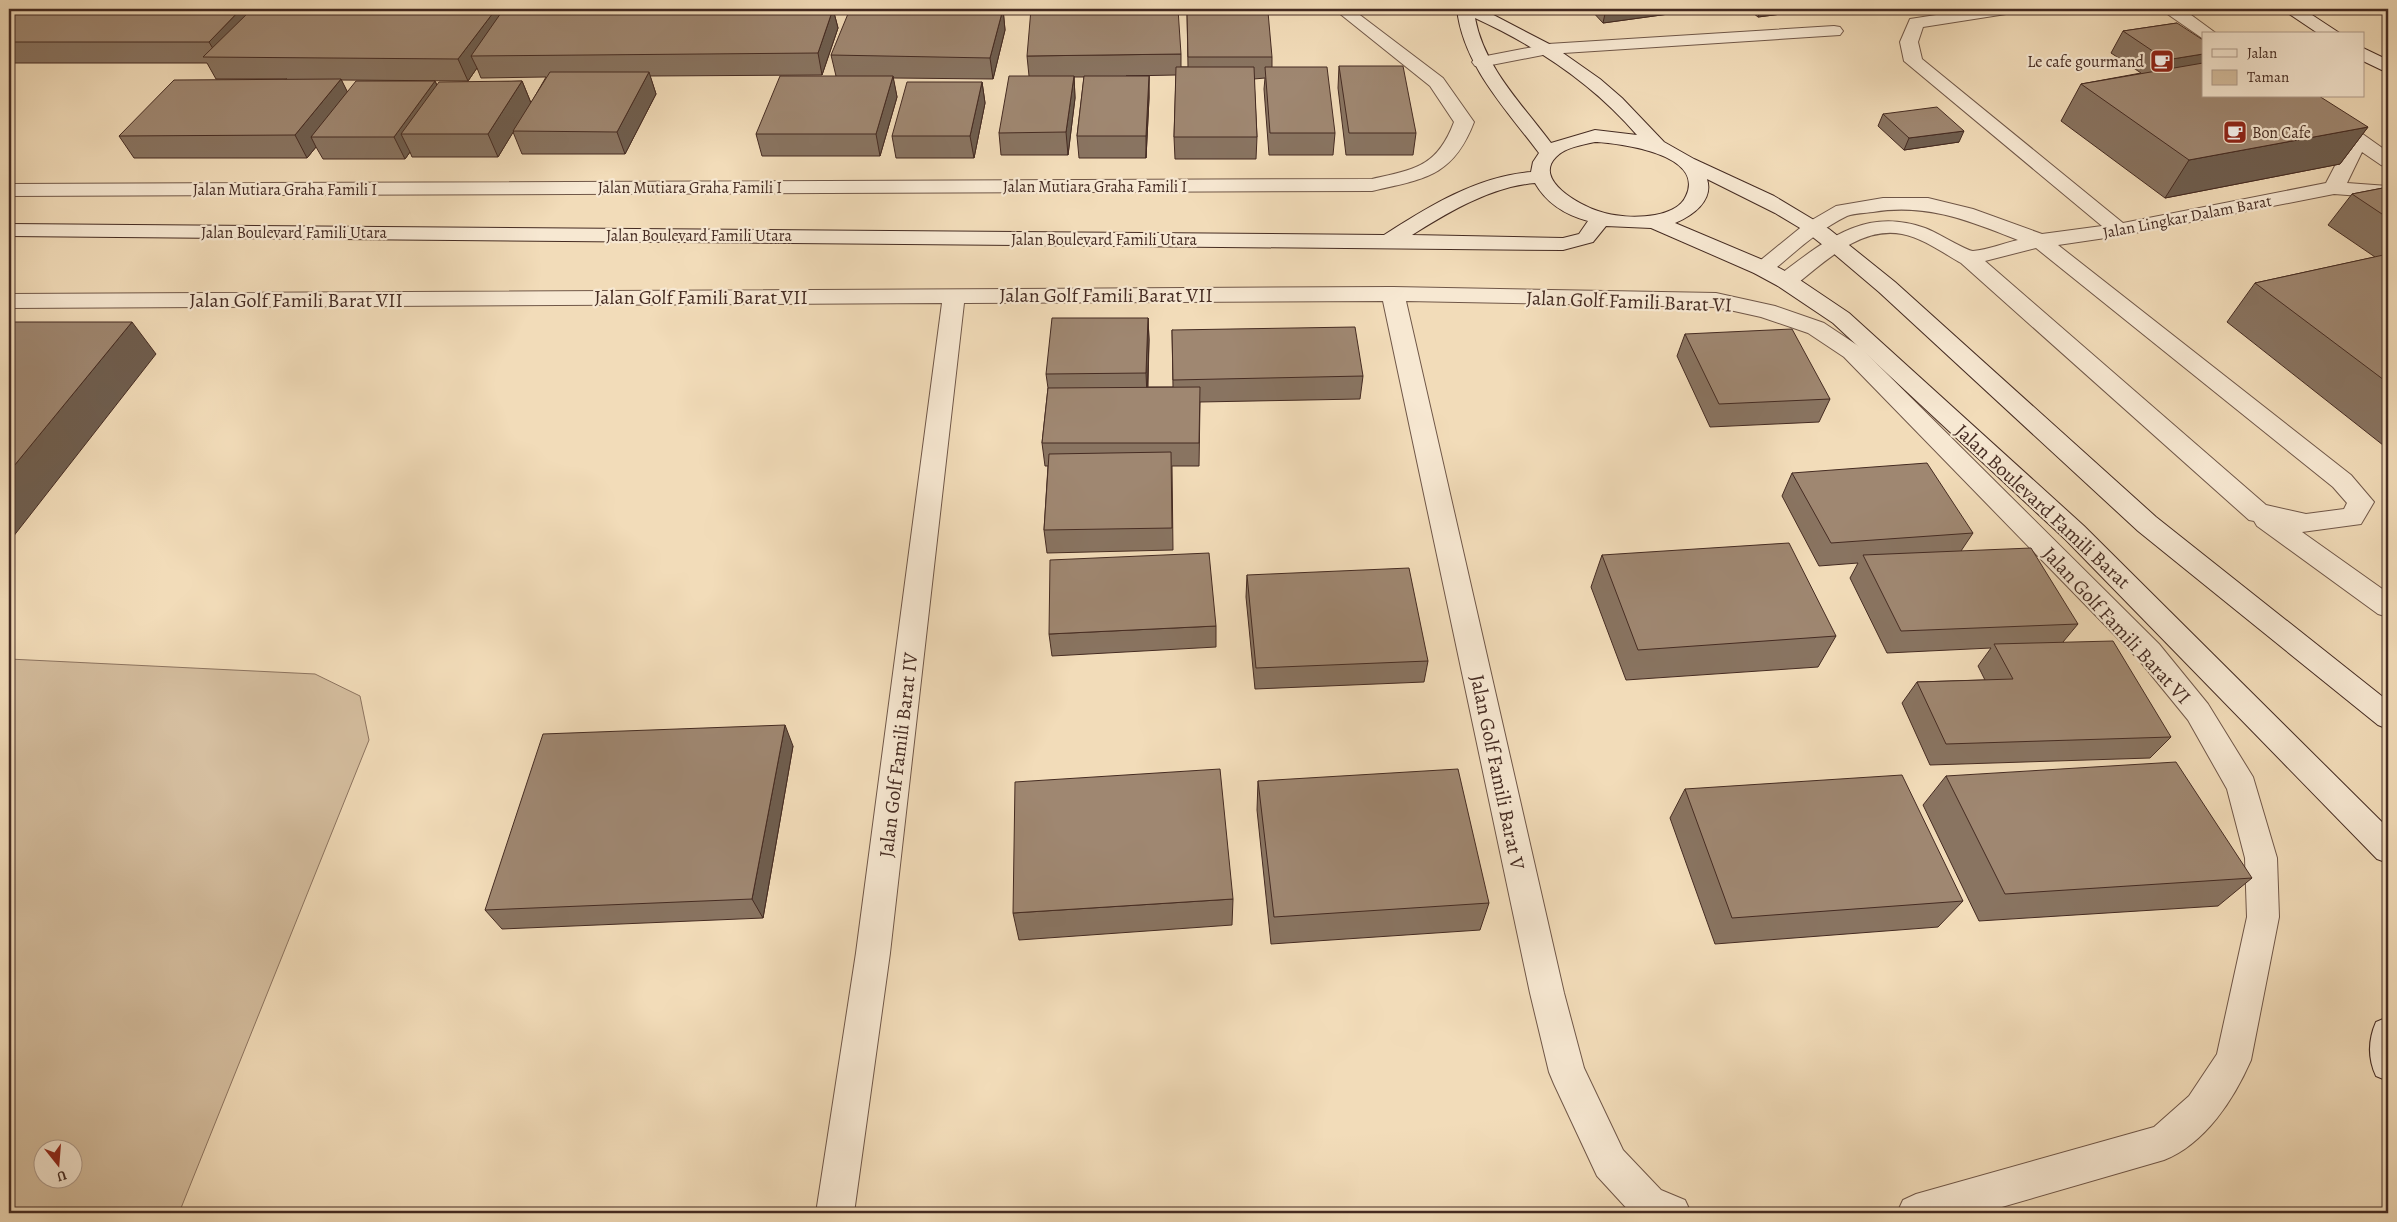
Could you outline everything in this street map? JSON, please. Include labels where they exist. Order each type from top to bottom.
[{"type":"street","name":"Jalan Mutiara Graha Famili I","points":[[9,190],[1372,184],[1425,172],[1448,156],[1459,137],[1464,122],[1437,82],[1342,9]]},
{"type":"street","points":[[1465,9],[1470,37],[1481,62],[1549,154]]},
{"type":"street","points":[[1469,9],[1502,23],[1548,49],[1608,94],[1634,119],[1656,145]]},
{"type":"street","points":[[2006,9],[1910,18],[1909,42],[1913,61],[2119,230]]},
{"type":"street","points":[[2172,9],[2205,32]]},
{"type":"street","points":[[2291,9],[2329,32]]},
{"type":"street","points":[[1481,62],[1548,49],[1834,31]]},
{"type":"street","points":[[2364,54],[2388,68]]},
{"type":"street","points":[[2299,98],[2388,161]]},
{"type":"street","points":[[1595,136],[1625,138],[1656,145],[1674,153],[1688,164],[1697,176],[1700,191],[1694,205],[1678,216],[1654,222],[1601,219],[1580,212],[1561,202],[1548,190],[1541,177],[1542,164],[1549,154],[1568,142],[1595,136]]},
{"type":"street","points":[[2334,188],[2358,140]]},
{"type":"street","points":[[1688,164],[1740,186],[1812,228],[1835,245],[1887,287],[2147,524],[2388,717]]},
{"type":"street","points":[[1388,241],[1435,211],[1511,180],[1541,177]]},
{"type":"street","name":"Jalan Lingkar Dalam Barat","points":[[1969,258],[2040,241],[2119,230],[2334,188],[2388,192]]},
{"type":"street","name":"Jalan Lingkar Dalam Barat","points":[[1762,268],[1812,228],[1843,210],[1883,204],[1928,204],[1966,213],[2040,241]]},
{"type":"street","name":"Jalan Boulevard Famili Utara","points":[[9,230],[1563,244],[1586,238],[1601,219]]},
{"type":"street","name":"Jalan Boulevard Famili Barat","points":[[1654,222],[1762,268],[1786,281],[1841,318],[2076,533],[2388,849]]},
{"type":"street","points":[[1786,281],[1835,245],[1862,230],[1886,226],[1902,227],[1923,234],[1969,258],[2258,513],[2388,607]]},
{"type":"street","points":[[2040,241],[2342,481],[2360,502],[2352,517],[2306,523],[2258,513]]},
{"type":"street","name":"Jalan Golf Famili Barat VII","points":[[9,301],[1393,294]]},
{"type":"street","name":"Jalan Golf Famili Barat V","points":[[1393,294],[1547,993],[1567,1072],[1610,1163],[1649,1205],[1672,1213]]},
{"type":"street","name":"Jalan Golf Famili Barat VI","points":[[1393,294],[1716,300],[1767,311],[1816,328],[1852,352],[2148,652],[2198,712],[2242,786],[2262,858],[2263,917],[2233,1060],[2202,1109],[2164,1142],[1916,1213]]},
{"type":"street","name":"Jalan Golf Famili Barat IV","points":[[835,1213],[875,934],[954,296]]},
{"type":"street","points":[[2388,1034],[2388,1064]]},
{"type":"green space","points":[[9,659],[315,674],[360,696],[369,740],[179,1213],[9,1213]]},
{"type":"building","points":[[9,9],[241,9],[209,42],[9,42]]},
{"type":"building","points":[[252,9],[496,9],[458,59],[203,57]]},
{"type":"building","points":[[833,9],[818,53],[471,56],[503,10]]},
{"type":"building","points":[[850,9],[1003,9],[990,58],[831,55]]},
{"type":"building","points":[[1031,9],[1178,9],[1181,54],[1027,56]]},
{"type":"building","points":[[1187,12],[1268,12],[1272,57],[1188,57]]},
{"type":"building","points":[[2177,23],[2202,39],[2202,54],[2166,60],[2123,31]]},
{"type":"building","points":[[2202,63],[2202,98],[2322,98],[2368,127],[2189,160],[2081,84]]},
{"type":"building","points":[[1339,66],[1403,66],[1416,133],[1349,133]]},
{"type":"building","points":[[1176,67],[1254,67],[1257,137],[1174,137]]},
{"type":"building","points":[[1265,67],[1327,67],[1335,133],[1270,133]]},
{"type":"building","points":[[550,72],[649,72],[617,132],[513,131]]},
{"type":"building","points":[[780,76],[893,76],[876,134],[756,134]]},
{"type":"building","points":[[1009,76],[1074,76],[1066,132],[999,133]]},
{"type":"building","points":[[1084,76],[1149,76],[1146,136],[1077,136]]},
{"type":"building","points":[[341,79],[295,135],[119,136],[174,80]]},
{"type":"building","points":[[356,81],[435,81],[394,137],[311,137]]},
{"type":"building","points":[[522,81],[488,134],[401,134],[439,82]]},
{"type":"building","points":[[907,82],[982,82],[970,136],[892,136]]},
{"type":"building","points":[[1937,107],[1964,131],[1909,138],[1883,114]]},
{"type":"building","points":[[2388,187],[2388,218],[2352,194]]},
{"type":"building","points":[[2388,254],[2388,383],[2255,283]]},
{"type":"building","points":[[1052,318],[1148,318],[1146,373],[1046,374]]},
{"type":"building","points":[[9,322],[132,322],[9,472]]},
{"type":"building","points":[[1355,327],[1363,376],[1173,380],[1172,330]]},
{"type":"building","points":[[1792,329],[1830,399],[1719,404],[1685,334]]},
{"type":"building","points":[[1200,387],[1199,443],[1042,443],[1048,388]]},
{"type":"building","points":[[1171,452],[1172,528],[1044,530],[1049,454]]},
{"type":"building","points":[[1927,463],[1973,533],[1831,543],[1792,473]]},
{"type":"building","points":[[1789,543],[1836,636],[1638,650],[1602,555]]},
{"type":"building","points":[[2031,548],[2078,624],[1901,631],[1863,555]]},
{"type":"building","points":[[1209,553],[1216,626],[1049,634],[1050,560]]},
{"type":"building","points":[[1409,568],[1428,661],[1256,668],[1247,575]]},
{"type":"building","points":[[2113,641],[2171,737],[1946,744],[1917,682],[2013,679],[1994,644]]},
{"type":"building","points":[[785,725],[752,899],[485,910],[543,734]]},
{"type":"building","points":[[2176,762],[2252,878],[2005,894],[1946,776]]},
{"type":"building","points":[[1220,769],[1233,899],[1013,913],[1015,782]]},
{"type":"building","points":[[1458,769],[1489,903],[1274,917],[1258,781]]},
{"type":"building","points":[[1902,775],[1963,901],[1732,918],[1685,789]]},
{"type":"place","name":"Le cafe gourmand","points":[[2162,61]]},
{"type":"place","name":"Bon Cafe","points":[[2235,132]]}]
